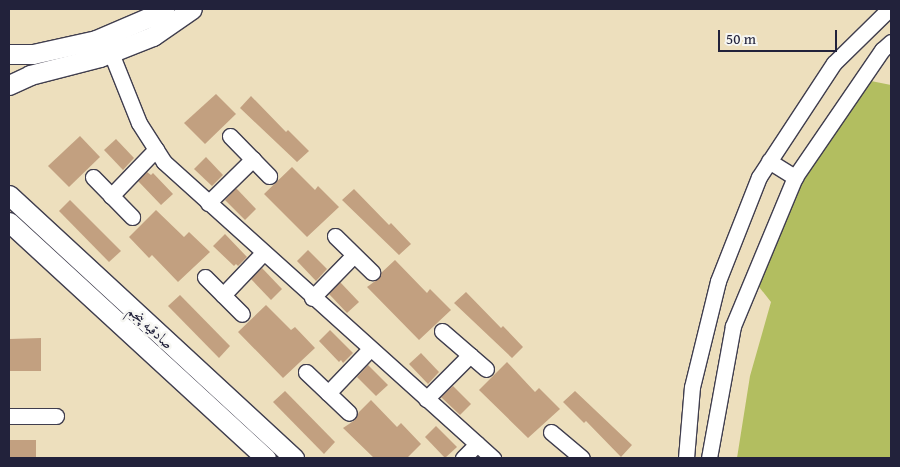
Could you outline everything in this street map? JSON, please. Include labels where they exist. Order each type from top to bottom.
[{"type":"street","points":[[9,54],[33,54],[96,40],[157,14],[164,9]]},
{"type":"street","points":[[9,85],[39,73],[111,53],[153,36],[192,9]]},
{"type":"street","points":[[686,458],[692,387],[718,281],[759,177],[834,63],[889,9]]},
{"type":"street","points":[[709,458],[733,326],[795,178],[882,50],[891,42]]},
{"type":"street","points":[[111,53],[139,123],[164,162],[312,298],[493,458]]},
{"type":"street","points":[[33,54],[39,73]]},
{"type":"street","points":[[230,136],[269,176]]},
{"type":"street","points":[[112,196],[156,149]]},
{"type":"street","points":[[208,203],[253,159]]},
{"type":"street","points":[[770,161],[795,178]]},
{"type":"street","points":[[93,177],[132,217]]},
{"type":"street","name":"صادقیه پنجم","points":[[9,195],[294,458]]},
{"type":"street","name":"صادقیه پنجم","points":[[9,222],[266,458]]},
{"type":"street","points":[[335,236],[372,272]]},
{"type":"street","points":[[223,296],[262,253]]},
{"type":"street","points":[[312,298],[354,255]]},
{"type":"street","points":[[205,277],[242,314]]},
{"type":"street","points":[[442,331],[486,369]]},
{"type":"street","points":[[328,393],[370,349]]},
{"type":"street","points":[[426,399],[470,355]]},
{"type":"street","points":[[306,372],[349,413]]},
{"type":"street","points":[[9,416],[56,416]]},
{"type":"street","points":[[551,432],[576,457]]},
{"type":"street","points":[[464,458],[477,444]]},
{"type":"green space","points":[[866,80],[891,85],[891,458],[737,458],[750,376],[771,302],[756,283],[773,234],[806,173]]},
{"type":"building","points":[[216,94],[236,114],[205,144],[184,123]]},
{"type":"building","points":[[251,96],[286,132],[288,130],[309,151],[297,162],[240,108]]},
{"type":"building","points":[[80,136],[100,157],[69,187],[48,166]]},
{"type":"building","points":[[116,139],[134,158],[123,170],[104,150]]},
{"type":"building","points":[[206,157],[223,175],[212,186],[194,169]]},
{"type":"building","points":[[292,167],[315,190],[318,186],[339,207],[307,237],[264,194]]},
{"type":"building","points":[[147,172],[151,175],[153,173],[173,194],[161,205],[138,181]]},
{"type":"building","points":[[236,188],[256,209],[245,220],[225,200]]},
{"type":"building","points":[[354,189],[389,225],[391,223],[411,244],[399,255],[342,200]]},
{"type":"building","points":[[70,200],[121,251],[109,262],[59,211]]},
{"type":"building","points":[[156,210],[184,237],[189,232],[210,252],[178,282],[152,255],[149,258],[129,237]]},
{"type":"building","points":[[225,234],[247,257],[238,266],[236,264],[234,266],[213,246]]},
{"type":"building","points":[[308,250],[327,269],[316,281],[297,261]]},
{"type":"building","points":[[395,260],[427,293],[430,289],[451,310],[419,340],[367,287],[378,279],[381,273]]},
{"type":"building","points":[[262,268],[282,289],[271,300],[251,279]]},
{"type":"building","points":[[340,282],[359,302],[347,313],[329,294]]},
{"type":"building","points":[[466,292],[501,328],[503,326],[523,347],[512,358],[454,303]]},
{"type":"building","points":[[180,295],[230,346],[219,358],[168,306]]},
{"type":"building","points":[[266,305],[291,330],[295,327],[315,348],[283,378],[238,332]]},
{"type":"building","points":[[330,330],[353,353],[343,363],[341,360],[339,362],[319,341]]},
{"type":"building","points":[[41,338],[41,371],[9,371],[9,339]]},
{"type":"building","points":[[421,353],[439,372],[428,384],[409,364]]},
{"type":"building","points":[[507,362],[535,392],[539,388],[560,409],[528,438],[479,390]]},
{"type":"building","points":[[368,365],[388,385],[376,396],[357,377]]},
{"type":"building","points":[[453,386],[471,404],[460,415],[441,397]]},
{"type":"building","points":[[285,391],[335,442],[324,454],[273,402]]},
{"type":"building","points":[[575,391],[632,445],[621,457],[586,421],[584,423],[563,402]]},
{"type":"building","points":[[371,400],[397,427],[401,423],[421,444],[407,458],[374,458],[343,428],[355,420],[359,412]]},
{"type":"building","points":[[436,426],[457,447],[445,458],[425,437]]},
{"type":"building","points":[[9,440],[36,440],[36,458],[9,458]]}]
